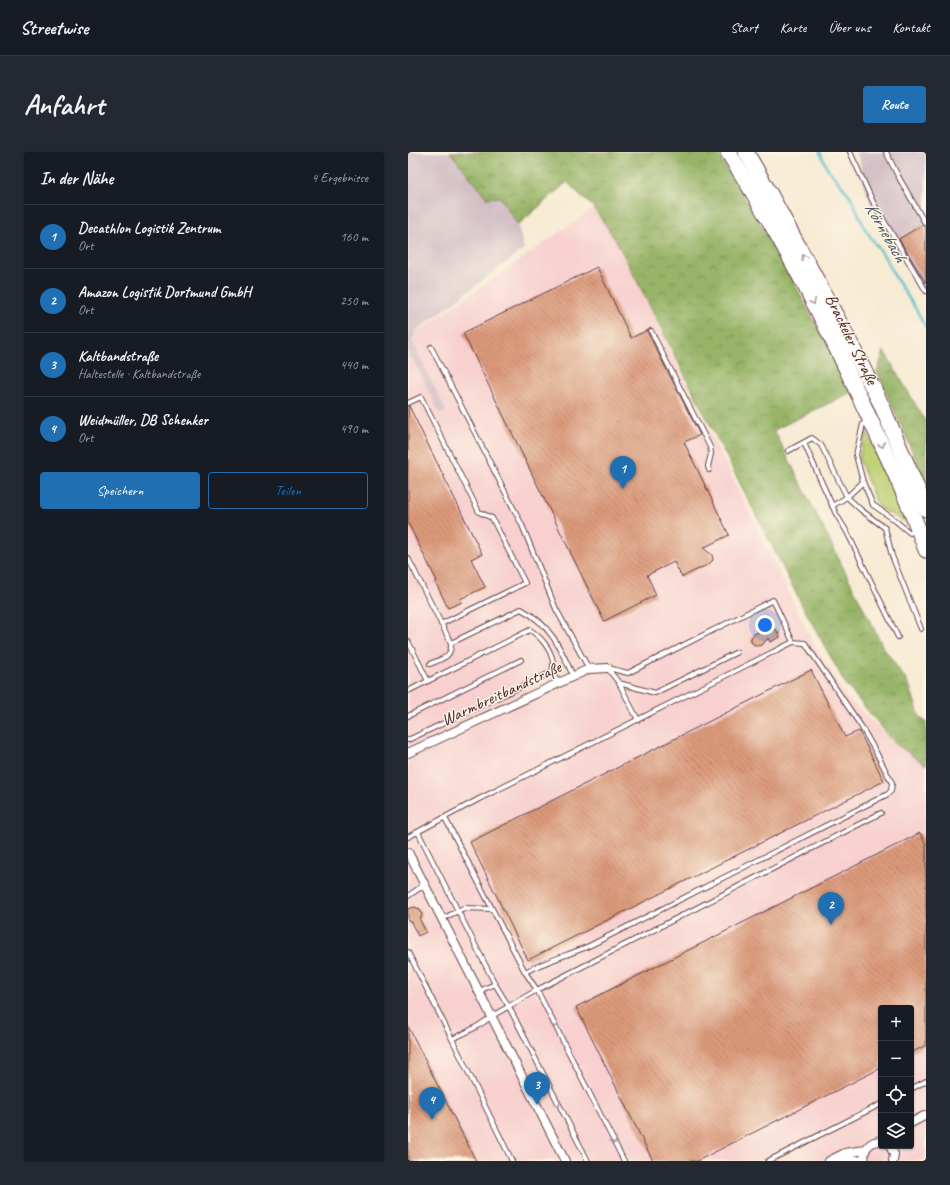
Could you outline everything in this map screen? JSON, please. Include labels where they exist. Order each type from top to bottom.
[{"type":"highway","points":[[719,152],[767,232],[795,268]]},
{"type":"highway","name":"Brackeler Straße","points":[[728,152],[795,268],[829,333],[870,419],[926,550]]},
{"type":"highway","name":"Brackeler Straße","points":[[746,152],[843,328],[877,398],[926,510]]},
{"type":"highway","points":[[753,152],[770,194]]},
{"type":"street","name":"Warmbreitbandstraße","points":[[408,753],[589,669],[608,668]]},
{"type":"street","points":[[408,852],[565,1161]]},
{"type":"street","points":[[914,1121],[926,1115]]},
{"type":"street","points":[[865,1161],[865,1150],[872,1142],[878,1141]]},
{"type":"street","points":[[893,1149],[894,1154],[893,1161]]},
{"type":"street","points":[[830,1160],[845,1153],[865,1150]]},
{"type":"street","points":[[830,1160],[852,1159],[861,1161]]},
{"type":"lane","points":[[850,152],[874,204],[926,291]]},
{"type":"lane","points":[[886,152],[925,223]]},
{"type":"lane","points":[[651,331],[710,447],[711,454],[708,466],[709,470]]},
{"type":"lane","points":[[431,347],[522,525],[556,609],[589,669]]},
{"type":"lane","points":[[408,403],[421,397],[479,512],[492,518],[525,583],[441,624]]},
{"type":"lane","points":[[870,419],[862,424],[856,455],[863,482],[873,505],[910,533],[918,530]]},
{"type":"lane","points":[[788,451],[812,438],[821,445],[847,497],[861,510],[885,528],[892,556],[921,629]]},
{"type":"lane","points":[[804,443],[832,506],[847,532],[898,637]]},
{"type":"lane","points":[[832,506],[847,497],[863,482]]},
{"type":"lane","points":[[408,558],[451,643],[451,650],[448,655],[430,664]]},
{"type":"lane","points":[[608,668],[628,673],[773,600],[793,642]]},
{"type":"lane","points":[[451,643],[521,609],[531,614],[547,628],[560,646],[573,676]]},
{"type":"lane","points":[[408,691],[530,630],[537,634],[548,650],[553,662],[552,672],[558,683]]},
{"type":"lane","points":[[408,641],[428,681]]},
{"type":"lane","points":[[408,838],[478,800],[793,642],[805,643],[861,726],[892,783],[891,791],[881,798],[591,945],[568,956],[542,964],[525,972]]},
{"type":"lane","points":[[619,683],[655,693],[737,652]]},
{"type":"lane","points":[[408,716],[522,660]]},
{"type":"lane","points":[[608,668],[619,683],[638,720]]},
{"type":"lane","points":[[408,740],[552,672]]},
{"type":"lane","points":[[452,1039],[485,1022],[492,1016],[538,990],[881,813]]},
{"type":"lane","points":[[445,818],[525,972],[538,990],[624,1161]]},
{"type":"lane","points":[[418,832],[495,984],[509,1007],[588,1161]]},
{"type":"lane","points":[[408,896],[425,884]]},
{"type":"lane","points":[[442,919],[464,908],[492,910]]},
{"type":"lane","points":[[408,952],[512,1161]]},
{"type":"lane","points":[[479,991],[495,984]]},
{"type":"lane","points":[[914,1088],[926,1082]]},
{"type":"lane","points":[[768,1161],[878,1106]]},
{"type":"shaded area","points":[[408,152],[450,152],[487,198],[500,197],[518,225],[524,249],[416,331],[412,341],[446,411],[440,414],[413,359],[408,358]]},
{"type":"shaded area","points":[[856,152],[926,152],[926,296],[871,204],[864,187],[860,161]]},
{"type":"shaded area","points":[[594,208],[618,244],[816,649],[847,698],[896,744],[926,765],[926,1161],[408,1161],[408,345],[414,334]]},
{"type":"green space","points":[[450,152],[717,152],[784,264],[852,392],[774,430],[883,647],[909,684],[920,718],[926,722],[926,765],[896,744],[846,685],[802,605],[618,244],[594,208],[567,182],[518,225],[500,197],[487,198]]},
{"type":"green space","points":[[884,351],[926,422],[926,482],[877,372]]},
{"type":"green space","points":[[866,430],[906,522],[881,509],[876,502],[859,459]]},
{"type":"building","points":[[922,225],[926,228],[926,283],[899,239]]},
{"type":"building","points":[[597,267],[631,338],[648,330],[648,333],[700,435],[684,442],[729,535],[703,548],[712,555],[713,560],[709,564],[682,577],[674,562],[647,575],[656,595],[604,621],[463,333]]},
{"type":"building","points":[[408,406],[482,554],[471,559],[485,587],[460,599],[462,602],[448,608],[435,581],[437,581],[408,523]]},
{"type":"building","points":[[765,617],[769,619],[773,630],[776,629],[780,637],[770,642],[768,638],[762,645],[756,646],[751,642],[751,638],[754,634],[759,632],[757,624],[759,620]]},
{"type":"building","points":[[811,670],[845,737],[859,731],[884,781],[528,960],[470,842]]},
{"type":"building","points":[[920,833],[926,844],[926,1045],[914,1051],[914,1005],[878,1005],[878,1070],[697,1161],[653,1161],[576,1007]]},
{"type":"building","points":[[414,907],[420,909],[422,915],[420,920],[426,932],[418,936],[411,922],[408,920],[408,909]]},
{"type":"building","points":[[408,1026],[429,1068],[476,1161],[408,1161]]},
{"type":"waterway","name":"Körnebach","points":[[820,152],[827,168],[851,197],[865,229],[886,259],[895,277],[926,328]]},
{"type":"place","name":"Decathlon Logistik Zentrum","points":[[623,489]]},
{"type":"place","name":"Amazon Logistik Dortmund GmbH","points":[[831,925]]},
{"type":"place","name":"Kaltbandstraße","points":[[537,1105]]},
{"type":"place","name":"Weidmüller, DB Schenker","points":[[432,1120]]}]
